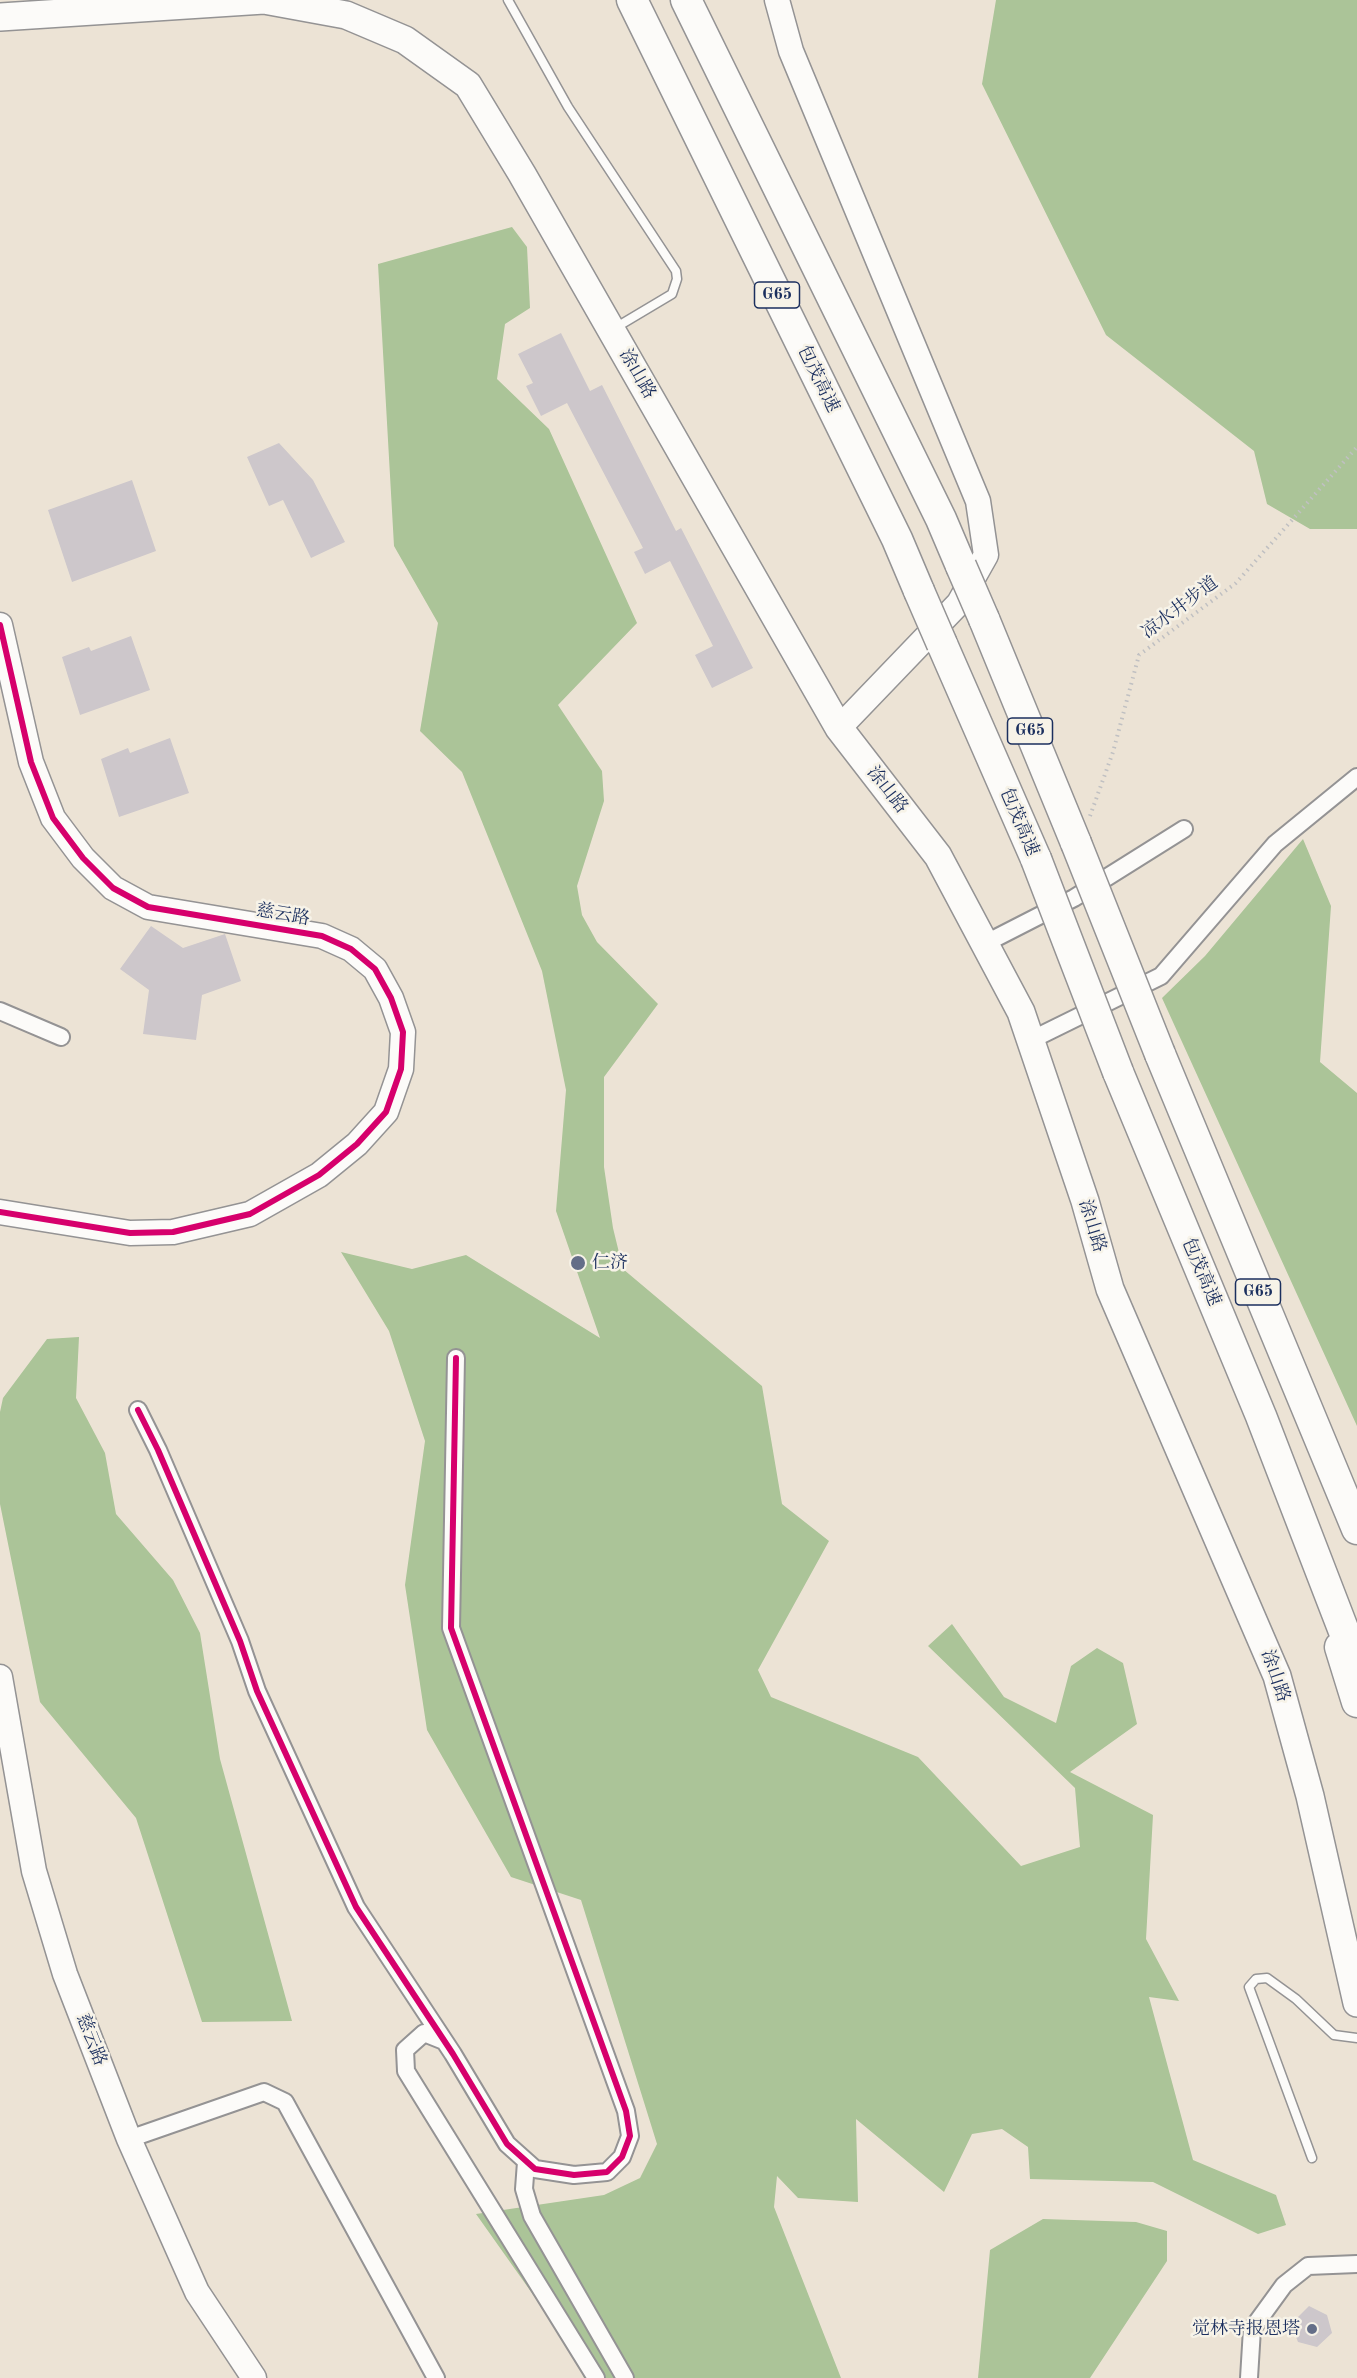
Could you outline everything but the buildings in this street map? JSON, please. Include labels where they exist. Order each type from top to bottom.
[{"type":"highway","name":"包茂高速","points":[[632,0],[897,539],[1036,860],[1118,1072],[1261,1416],[1357,1665]]},
{"type":"highway","name":"G65","points":[[686,0],[941,519],[984,620],[1082,834],[1160,1054],[1357,1529]]},
{"type":"highway","points":[[1292,1495],[1357,1702]]},
{"type":"main road","name":"涂山路","points":[[0,17],[264,0],[346,15],[405,40],[468,85],[522,174],[839,728],[938,856],[1021,1012],[1085,1201],[1110,1289],[1277,1676],[1310,1796],[1357,2003]]},
{"type":"street","points":[[777,0],[791,51],[978,501],[986,555],[959,603],[839,728]]},
{"type":"street","name":"慈云路","points":[[0,625],[31,762],[53,818],[83,858],[113,888],[148,907],[322,936],[351,949],[375,969],[391,998],[403,1032],[401,1069],[386,1112],[357,1144],[319,1175],[250,1214],[173,1232],[130,1233],[0,1212]]},
{"type":"street","points":[[1031,1040],[1161,976],[1275,844],[1357,777]]},
{"type":"street","points":[[986,943],[1074,898],[1184,829]]},
{"type":"street","points":[[0,1011],[61,1037]]},
{"type":"street","points":[[138,1410],[158,1450],[236,1631],[257,1691],[356,1907],[444,2041],[507,2144],[534,2169],[574,2175],[608,2172],[622,2157],[630,2136],[626,2111],[451,1628],[456,1358]]},
{"type":"street","name":"慈云路","points":[[0,1677],[34,1871],[65,1974],[129,2139],[197,2292],[254,2378]]},
{"type":"street","points":[[444,2041],[424,2033],[405,2050],[406,2072],[596,2378]]},
{"type":"street","points":[[129,2139],[264,2091],[285,2102],[436,2378]]},
{"type":"street","points":[[526,2162],[524,2189],[532,2216],[625,2378]]},
{"type":"street","points":[[1249,2378],[1252,2329],[1284,2285],[1308,2266],[1357,2264]]},
{"type":"lane","points":[[508,0],[568,106],[675,271],[677,279],[672,294],[612,330]]},
{"type":"lane","points":[[1312,2158],[1249,1987],[1256,1979],[1268,1978],[1296,1999],[1334,2035],[1357,2038]]},
{"type":"green space","points":[[996,0],[1357,0],[1357,529],[1310,529],[1267,504],[1254,451],[1106,335],[982,84]]},
{"type":"green space","points":[[512,227],[527,247],[530,308],[505,324],[497,379],[549,429],[637,623],[558,705],[602,771],[604,801],[577,886],[582,915],[597,942],[658,1004],[604,1077],[604,1167],[613,1228],[623,1269],[762,1386],[782,1504],[829,1541],[758,1670],[771,1697],[918,1757],[1021,1866],[1080,1847],[1075,1788],[928,1646],[952,1624],[1004,1697],[1056,1723],[1071,1666],[1097,1648],[1123,1663],[1137,1724],[1070,1772],[1153,1815],[1146,1939],[1179,2001],[1149,1997],[1193,2160],[1276,2195],[1286,2225],[1258,2234],[1153,2182],[1030,2179],[1028,2147],[1002,2129],[972,2134],[944,2192],[856,2119],[858,2202],[798,2198],[777,2176],[774,2207],[841,2378],[584,2378],[580,2361],[476,2214],[604,2195],[640,2178],[657,2144],[581,1900],[511,1877],[427,1730],[405,1585],[425,1441],[389,1331],[341,1252],[412,1269],[466,1255],[600,1338],[556,1211],[566,1090],[542,971],[462,772],[420,731],[438,623],[394,546],[378,264]]},
{"type":"green space","points":[[1303,839],[1331,906],[1320,1062],[1357,1093],[1357,1426],[1162,998],[1205,956]]},
{"type":"green space","points":[[79,1337],[76,1398],[105,1453],[116,1514],[173,1580],[200,1633],[220,1759],[292,2021],[202,2022],[136,1818],[40,1702],[0,1504],[0,1412],[3,1398],[47,1339]]},
{"type":"green space","points":[[1043,2219],[1136,2222],[1167,2231],[1167,2261],[1090,2378],[978,2378],[990,2250]]},
{"type":"cycle path","points":[[0,625],[31,762],[53,818],[83,858],[113,888],[148,907],[322,936],[351,949],[375,969],[391,998],[403,1032],[401,1069],[386,1112],[357,1144],[319,1175],[250,1214],[173,1232],[130,1233],[0,1212]]},
{"type":"cycle path","points":[[138,1410],[158,1450],[240,1641],[257,1691],[356,1907],[453,2054],[507,2144],[535,2169],[574,2175],[607,2172],[622,2157],[630,2136],[626,2111],[451,1628],[456,1358]]},
{"type":"place","name":"仁济","points":[[578,1263]]},
{"type":"place","name":"觉林寺报恩塔","points":[[1312,2329]]}]
